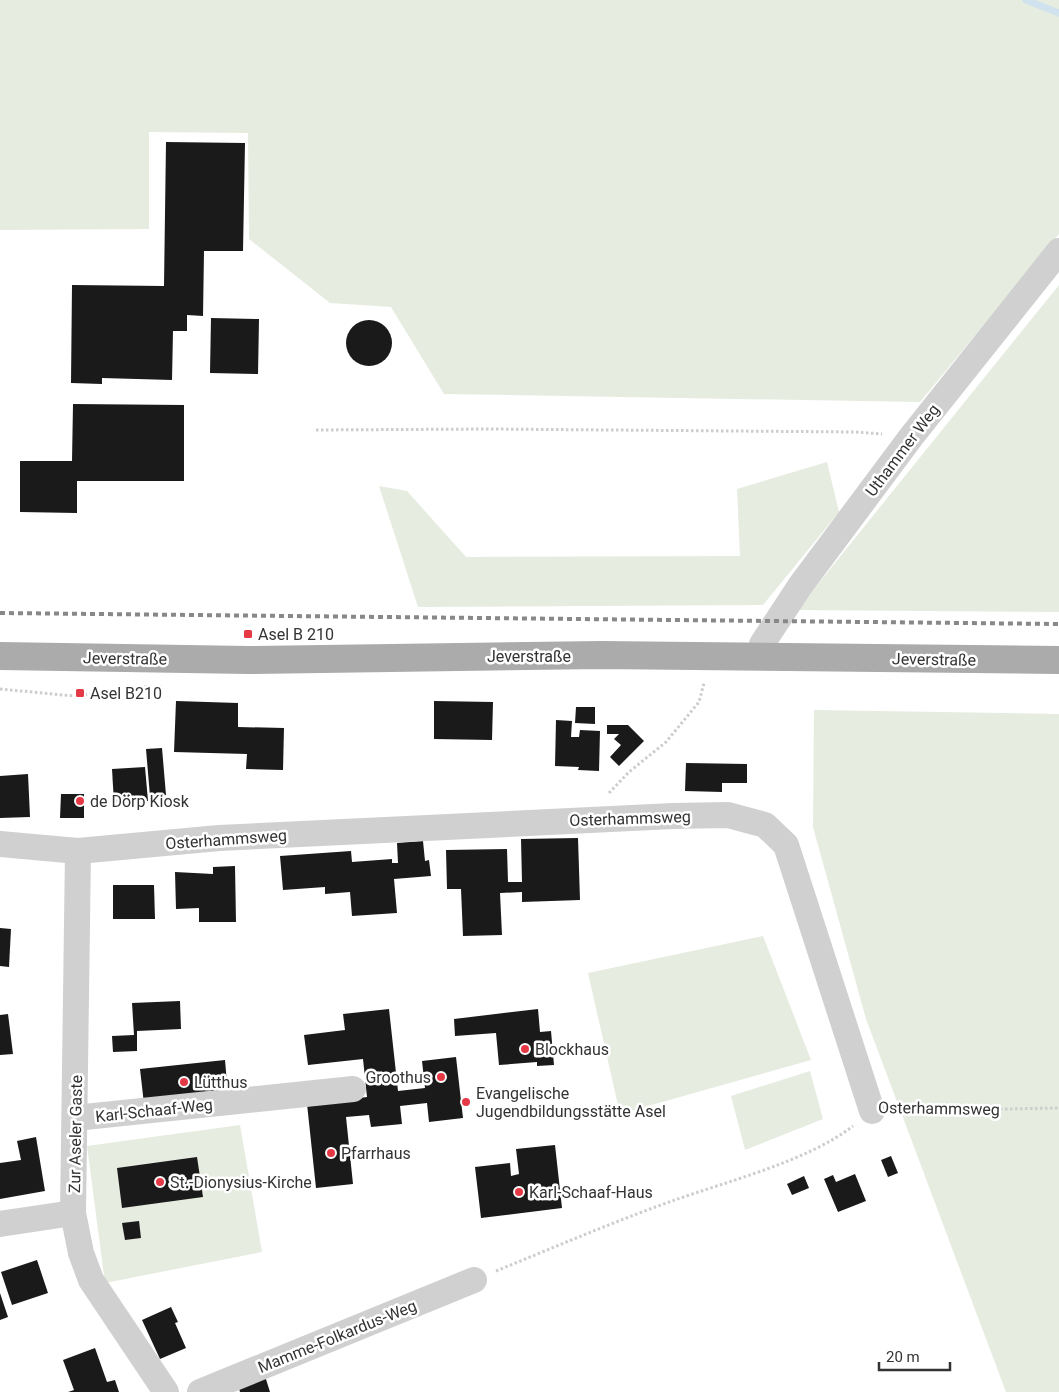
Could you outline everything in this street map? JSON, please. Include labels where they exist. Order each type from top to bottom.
[{"type":"main road","name":"Jeverstraße","points":[[0,656],[248,660],[601,655],[1059,660]]},
{"type":"street","name":"Uthammer Weg","points":[[761,657],[762,644],[800,586],[911,437],[1059,251]]},
{"type":"street","name":"Osterhammsweg","points":[[0,844],[78,851],[219,838],[728,815],[765,825],[786,845],[872,1111]]},
{"type":"street","name":"Zur Aseler Gaste","points":[[78,851],[73,1212],[81,1253],[91,1280],[166,1392]]},
{"type":"street","name":"Karl-Schaaf-Weg","points":[[75,1118],[353,1089]]},
{"type":"street","points":[[0,1224],[73,1212]]},
{"type":"street","name":"Mamme-Folkardus-Weg","points":[[200,1392],[474,1280]]},
{"type":"path","points":[[316,430],[489,429],[854,432],[911,437]]},
{"type":"path","points":[[694,682],[714,683]]},
{"type":"path","points":[[585,820],[629,772],[666,742],[699,702],[704,682]]},
{"type":"path","points":[[0,689],[74,696],[145,687],[164,687]]},
{"type":"path","name":"Osterhammsweg","points":[[872,1111],[1059,1108]]},
{"type":"path","points":[[474,1280],[642,1212],[809,1153],[842,1135],[872,1111]]},
{"type":"shaded area","points":[[0,0],[1059,0],[1059,234],[920,402],[444,394],[391,307],[330,303],[249,239],[248,133],[149,132],[149,229],[0,230]]},
{"type":"shaded area","points":[[1059,285],[1059,612],[797,610]]},
{"type":"shaded area","points":[[827,462],[839,512],[763,605],[418,607],[379,486],[407,491],[466,557],[740,556],[737,489]]},
{"type":"shaded area","points":[[814,710],[1059,714],[1059,1392],[1006,1392],[866,1019],[813,827]]},
{"type":"shaded area","points":[[763,936],[811,1060],[620,1114],[588,973]]},
{"type":"shaded area","points":[[810,1071],[823,1119],[745,1150],[731,1096]]},
{"type":"shaded area","points":[[240,1125],[262,1252],[105,1283],[87,1146]]},
{"type":"building","points":[[166,142],[245,143],[243,251],[204,251],[203,316],[187,315],[187,331],[173,331],[172,380],[102,378],[102,384],[71,383],[72,285],[164,286]]},
{"type":"building","points":[[211,318],[259,319],[258,374],[210,373]]},
{"type":"building","points":[[369,320],[382,324],[388,330],[392,343],[388,356],[382,362],[369,366],[356,362],[350,356],[346,343],[350,330],[356,324]]},
{"type":"building","points":[[73,404],[184,405],[184,481],[77,481],[77,513],[20,512],[20,461],[72,461]]},
{"type":"building","points":[[176,701],[238,703],[238,727],[284,728],[283,770],[246,769],[247,754],[174,752]]},
{"type":"building","points":[[434,701],[493,702],[492,740],[434,739]]},
{"type":"building","points":[[576,707],[595,707],[595,724],[575,723]]},
{"type":"building","points":[[556,720],[572,721],[571,737],[579,737],[580,730],[600,731],[599,771],[578,770],[579,767],[555,766]]},
{"type":"building","points":[[607,725],[628,725],[644,741],[619,766],[610,757],[621,745],[614,739],[619,734],[607,734]]},
{"type":"building","points":[[162,748],[166,795],[150,796],[146,749]]},
{"type":"building","points":[[686,763],[747,764],[747,783],[722,783],[722,792],[685,791]]},
{"type":"building","points":[[145,767],[148,801],[114,803],[112,769]]},
{"type":"building","points":[[28,774],[30,817],[0,818],[0,776]]},
{"type":"building","points":[[61,794],[84,794],[84,818],[60,818]]},
{"type":"building","points":[[578,838],[580,900],[522,902],[522,892],[500,893],[502,935],[463,936],[461,889],[447,889],[446,850],[507,849],[508,882],[522,882],[521,839]]},
{"type":"building","points":[[423,841],[425,861],[429,860],[431,876],[394,879],[397,913],[352,916],[350,892],[325,894],[325,887],[283,890],[280,856],[351,851],[352,862],[392,859],[392,863],[398,863],[397,843]]},
{"type":"building","points":[[235,866],[236,922],[199,922],[199,908],[176,909],[175,872],[213,874],[213,867]]},
{"type":"building","points":[[113,885],[154,885],[155,919],[113,919]]},
{"type":"building","points":[[0,928],[11,929],[9,967],[0,966]]},
{"type":"building","points":[[180,1001],[181,1029],[137,1031],[137,1051],[113,1052],[112,1036],[134,1035],[132,1003]]},
{"type":"building","name":"Groothus","points":[[389,1009],[398,1091],[425,1088],[422,1061],[456,1057],[463,1118],[429,1122],[427,1103],[400,1106],[402,1124],[371,1127],[369,1115],[346,1117],[353,1184],[316,1188],[307,1104],[367,1097],[363,1059],[308,1065],[304,1035],[345,1030],[343,1014]]},
{"type":"building","name":"Blockhaus","points":[[538,1009],[540,1032],[551,1031],[554,1065],[537,1066],[537,1062],[499,1065],[496,1033],[455,1036],[454,1019]]},
{"type":"building","points":[[8,1014],[13,1054],[0,1055],[0,1015]]},
{"type":"building","name":"Lütthus","points":[[225,1060],[228,1095],[144,1104],[140,1069]]},
{"type":"building","points":[[36,1137],[45,1191],[0,1199],[0,1163],[21,1160],[17,1141]]},
{"type":"building","name":"Karl-Schaaf-Haus","points":[[555,1145],[562,1208],[481,1218],[475,1167],[510,1163],[511,1176],[519,1174],[516,1149]]},
{"type":"building","points":[[891,1156],[898,1173],[888,1177],[881,1160]]},
{"type":"building","name":"St.-Dionysius-Kirche","points":[[197,1157],[203,1197],[122,1208],[117,1168]]},
{"type":"building","points":[[855,1174],[866,1201],[838,1212],[824,1179],[833,1175],[836,1182]]},
{"type":"building","points":[[804,1176],[809,1188],[792,1195],[787,1184]]},
{"type":"building","points":[[139,1221],[141,1238],[125,1240],[122,1223]]},
{"type":"building","points":[[37,1260],[48,1293],[12,1305],[1,1272]]},
{"type":"building","points":[[0,1293],[8,1317],[0,1320]]},
{"type":"building","points":[[171,1307],[178,1322],[175,1323],[186,1348],[160,1359],[142,1320]]},
{"type":"building","points":[[95,1348],[107,1382],[115,1380],[119,1392],[68,1392],[74,1390],[63,1360]]},
{"type":"building","points":[[265,1376],[270,1392],[240,1392],[238,1385]]},
{"type":"waterway","points":[[1026,0],[1059,13]]},
{"type":"railway","points":[[0,613],[1059,624]]},
{"type":"place","name":"Asel B 210","points":[[248,634]]},
{"type":"place","name":"Asel B210","points":[[80,693]]},
{"type":"place","name":"de Dörp Kiosk","points":[[80,801]]},
{"type":"place","name":"Blockhaus","points":[[525,1049]]},
{"type":"place","name":"Groothus","points":[[441,1077]]},
{"type":"place","name":"Lütthus","points":[[184,1082]]},
{"type":"place","name":"Evangelische Jugendbildungsstätte Asel","points":[[466,1102]]},
{"type":"place","name":"Pfarrhaus","points":[[331,1153]]},
{"type":"place","name":"St.-Dionysius-Kirche","points":[[160,1182]]},
{"type":"place","name":"Karl-Schaaf-Haus","points":[[519,1192]]}]
